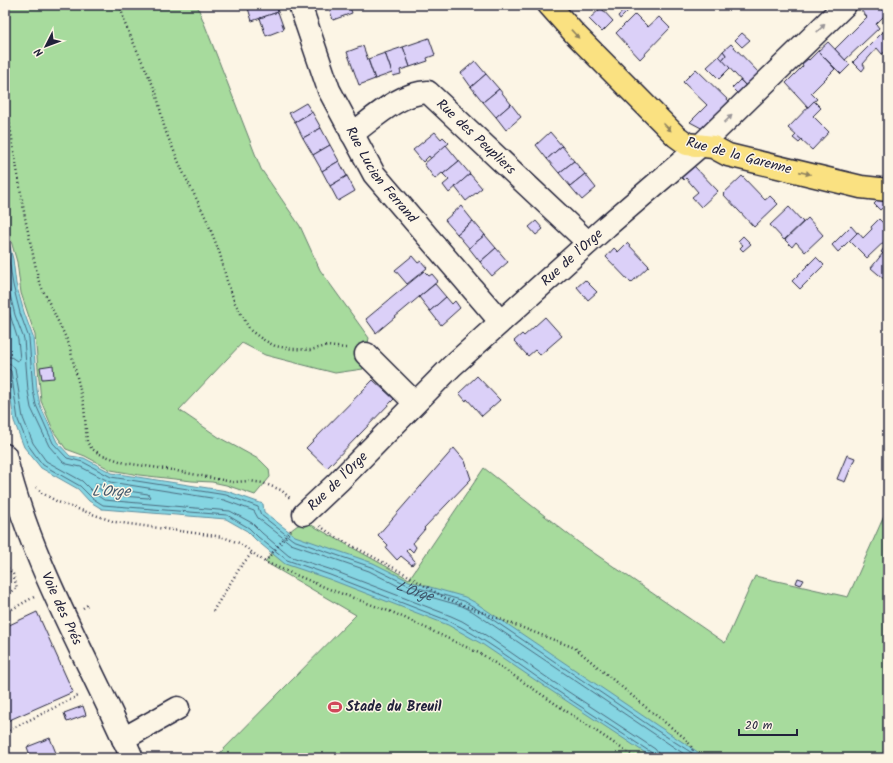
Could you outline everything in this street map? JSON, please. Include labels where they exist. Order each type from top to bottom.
[{"type":"main road","name":"Rue de la Garenne","points":[[549,5],[575,34],[676,136],[687,144],[713,147],[728,155],[861,187],[888,190]]},
{"type":"street","name":"Rue Lucien Ferrand","points":[[300,5],[329,90],[374,174],[500,321]]},
{"type":"street","name":"Rue de l'Orge","points":[[298,521],[452,366],[500,321],[700,146],[846,5]]},
{"type":"street","name":"Rue des Peupliers","points":[[352,134],[387,108],[417,93],[428,92],[588,243]]},
{"type":"street","points":[[366,354],[415,403]]},
{"type":"street","name":"Voie des Prés","points":[[5,454],[14,491],[51,586],[127,748]]},
{"type":"street","points":[[127,748],[178,708]]},
{"type":"path","points":[[120,5],[125,24],[156,92],[165,130],[183,172],[206,218],[220,254],[227,282],[235,303],[250,330],[275,346],[293,350],[310,350],[327,346],[353,349],[366,354]]},
{"type":"path","points":[[5,96],[25,218],[40,282],[69,344],[84,406],[87,442],[92,449],[100,454],[125,463],[172,470],[232,482],[250,481],[263,483],[281,490],[294,501],[298,521]]},
{"type":"path","points":[[32,483],[42,493],[58,502],[115,522],[223,537],[239,542],[265,562],[329,589],[394,612],[484,655],[636,758]]},
{"type":"path","points":[[265,562],[298,521]]},
{"type":"path","points":[[298,521],[334,536],[407,575],[444,598],[575,648],[648,709],[686,738],[693,749],[689,758]]},
{"type":"path","points":[[213,611],[241,566],[252,553]]},
{"type":"path","points":[[5,565],[13,574],[17,588],[5,595]]},
{"type":"path","points":[[5,612],[51,586]]},
{"type":"path","points":[[5,732],[98,686]]},
{"type":"green space","points":[[5,5],[197,5],[261,169],[300,226],[320,270],[369,338],[363,369],[335,373],[265,355],[242,343],[179,410],[220,438],[260,460],[269,469],[270,477],[255,495],[212,482],[139,475],[111,470],[85,456],[66,449],[54,432],[41,401],[35,335],[21,293],[17,262],[5,216]]},
{"type":"green space","points":[[484,468],[578,542],[725,643],[755,576],[848,597],[888,507],[888,758],[215,758],[356,615],[265,562],[283,538],[294,528],[306,522],[409,579]]},
{"type":"water","name":"L'Orge","points":[[5,228],[13,259],[16,284],[33,337],[37,390],[40,405],[57,442],[70,456],[84,458],[112,473],[227,491],[263,504],[264,512],[295,536],[373,563],[409,581],[465,597],[707,758],[653,758],[482,644],[448,625],[329,579],[285,564],[247,531],[226,519],[102,509],[89,501],[78,489],[41,468],[24,447],[14,421],[5,360]]},
{"type":"building","points":[[247,5],[276,5],[278,12],[252,21]]},
{"type":"building","points":[[328,5],[349,5],[352,13],[333,20]]},
{"type":"building","points":[[860,5],[888,5],[888,12],[876,24],[879,28],[845,60],[835,49],[867,17],[858,7]]},
{"type":"building","points":[[601,8],[613,21],[602,32],[589,19]]},
{"type":"building","points":[[627,8],[629,10],[620,19],[618,16]]},
{"type":"building","points":[[278,12],[284,29],[266,36],[260,18]]},
{"type":"building","points":[[635,14],[648,27],[659,17],[670,28],[640,59],[616,33]]},
{"type":"building","points":[[888,17],[888,28],[883,23]]},
{"type":"building","points":[[884,31],[886,33],[888,31],[887,55],[885,52],[882,54],[877,48],[863,64],[865,67],[862,71],[853,62]]},
{"type":"building","points":[[742,33],[750,40],[742,47],[735,40]]},
{"type":"building","points":[[429,38],[435,55],[427,58],[428,61],[410,67],[403,47]]},
{"type":"building","points":[[828,42],[850,65],[841,74],[818,51]]},
{"type":"building","points":[[731,44],[761,75],[748,88],[722,60],[726,55],[723,51]]},
{"type":"building","points":[[363,46],[375,79],[359,85],[347,52]]},
{"type":"building","points":[[403,47],[410,67],[400,70],[401,74],[393,76],[385,53]]},
{"type":"building","points":[[723,51],[726,55],[722,60],[719,56]]},
{"type":"building","points":[[818,51],[835,69],[811,93],[817,99],[808,107],[786,83],[803,66],[802,64],[808,59],[809,60]]},
{"type":"building","points":[[385,53],[392,73],[375,79],[368,59]]},
{"type":"building","points":[[719,56],[730,68],[719,79],[707,67]]},
{"type":"building","points":[[475,61],[486,74],[471,87],[461,73]]},
{"type":"building","points":[[696,69],[731,103],[705,130],[690,122],[707,105],[683,82]]},
{"type":"building","points":[[486,74],[499,89],[483,102],[471,87]]},
{"type":"building","points":[[740,80],[748,88],[739,95],[732,88]]},
{"type":"building","points":[[499,89],[511,104],[496,117],[483,102]]},
{"type":"building","points":[[814,101],[821,108],[813,116],[829,132],[812,150],[788,128]]},
{"type":"building","points":[[306,103],[312,112],[295,122],[289,113]]},
{"type":"building","points":[[511,104],[521,117],[506,130],[496,117]]},
{"type":"building","points":[[312,112],[321,128],[303,138],[295,122]]},
{"type":"building","points":[[321,128],[330,145],[313,155],[303,138]]},
{"type":"building","points":[[435,132],[441,139],[443,137],[449,143],[431,159],[429,156],[423,162],[413,150]]},
{"type":"building","points":[[550,132],[562,146],[547,159],[536,145]]},
{"type":"building","points":[[796,135],[802,140],[799,143],[793,138]]},
{"type":"building","points":[[330,145],[339,161],[322,171],[313,155]]},
{"type":"building","points":[[446,145],[459,161],[435,179],[424,164]]},
{"type":"building","points":[[562,146],[574,161],[559,173],[547,159]]},
{"type":"building","points":[[339,161],[347,176],[330,186],[322,171]]},
{"type":"building","points":[[459,161],[470,174],[449,193],[443,185],[449,180],[443,174]]},
{"type":"building","points":[[574,161],[585,174],[570,186],[559,173]]},
{"type":"building","points":[[693,165],[718,191],[701,207],[692,197],[698,192],[686,178],[684,180],[680,176]]},
{"type":"building","points":[[470,174],[482,188],[466,201],[455,187]]},
{"type":"building","points":[[585,174],[596,188],[582,200],[570,186]]},
{"type":"building","points":[[347,176],[355,191],[338,201],[330,186]]},
{"type":"building","points":[[742,176],[765,200],[770,196],[778,204],[754,227],[723,194]]},
{"type":"building","points":[[881,197],[888,198],[888,203],[880,210],[874,204]]},
{"type":"building","points":[[461,206],[473,221],[457,234],[445,220]]},
{"type":"building","points":[[789,207],[803,222],[784,240],[770,225]]},
{"type":"building","points":[[808,218],[823,235],[805,252],[796,242],[792,247],[785,240]]},
{"type":"building","points":[[879,219],[888,228],[888,238],[867,258],[849,240],[858,232],[863,238]]},
{"type":"building","points":[[473,221],[485,235],[469,248],[457,234]]},
{"type":"building","points":[[536,221],[543,229],[536,235],[529,227]]},
{"type":"building","points":[[851,226],[857,233],[838,252],[832,245]]},
{"type":"building","points":[[485,235],[496,248],[480,262],[469,248]]},
{"type":"building","points":[[743,236],[751,244],[743,251],[740,248],[743,245],[738,241]]},
{"type":"building","points":[[627,243],[649,266],[631,283],[606,257],[614,248],[618,252]]},
{"type":"building","points":[[888,243],[888,258],[881,252]]},
{"type":"building","points":[[496,248],[508,262],[492,276],[480,262]]},
{"type":"building","points":[[883,253],[888,258],[888,276],[885,280],[871,268]]},
{"type":"building","points":[[412,256],[418,263],[421,261],[427,268],[407,284],[395,270]]},
{"type":"building","points":[[816,257],[824,265],[800,289],[792,281]]},
{"type":"building","points":[[424,271],[429,276],[432,274],[438,281],[376,333],[366,319]]},
{"type":"building","points":[[585,280],[597,292],[588,300],[577,287]]},
{"type":"building","points":[[435,284],[446,297],[430,311],[419,297]]},
{"type":"building","points":[[446,297],[452,304],[455,301],[460,308],[441,325],[430,311]]},
{"type":"building","points":[[545,317],[562,336],[540,355],[535,350],[528,356],[514,341],[522,334],[524,336]]},
{"type":"building","points":[[53,365],[54,378],[42,379],[40,367]]},
{"type":"building","points":[[477,376],[500,400],[482,416],[467,399],[466,401],[459,393]]},
{"type":"building","points":[[373,380],[394,399],[327,468],[306,448]]},
{"type":"building","points":[[454,448],[465,461],[471,479],[424,528],[425,529],[413,543],[416,547],[413,552],[409,548],[406,551],[415,561],[412,565],[401,556],[397,560],[386,548],[388,545],[378,535]]},
{"type":"building","points":[[847,455],[855,458],[845,482],[837,479]]},
{"type":"building","points":[[798,578],[804,580],[801,585],[796,583]]},
{"type":"building","points":[[37,612],[73,692],[5,722],[5,627]]},
{"type":"building","points":[[83,706],[86,715],[67,722],[64,713]]},
{"type":"building","points":[[50,738],[58,758],[31,758],[27,747]]},
{"type":"place","name":"Stade du Breuil","points":[[335,707]]}]
